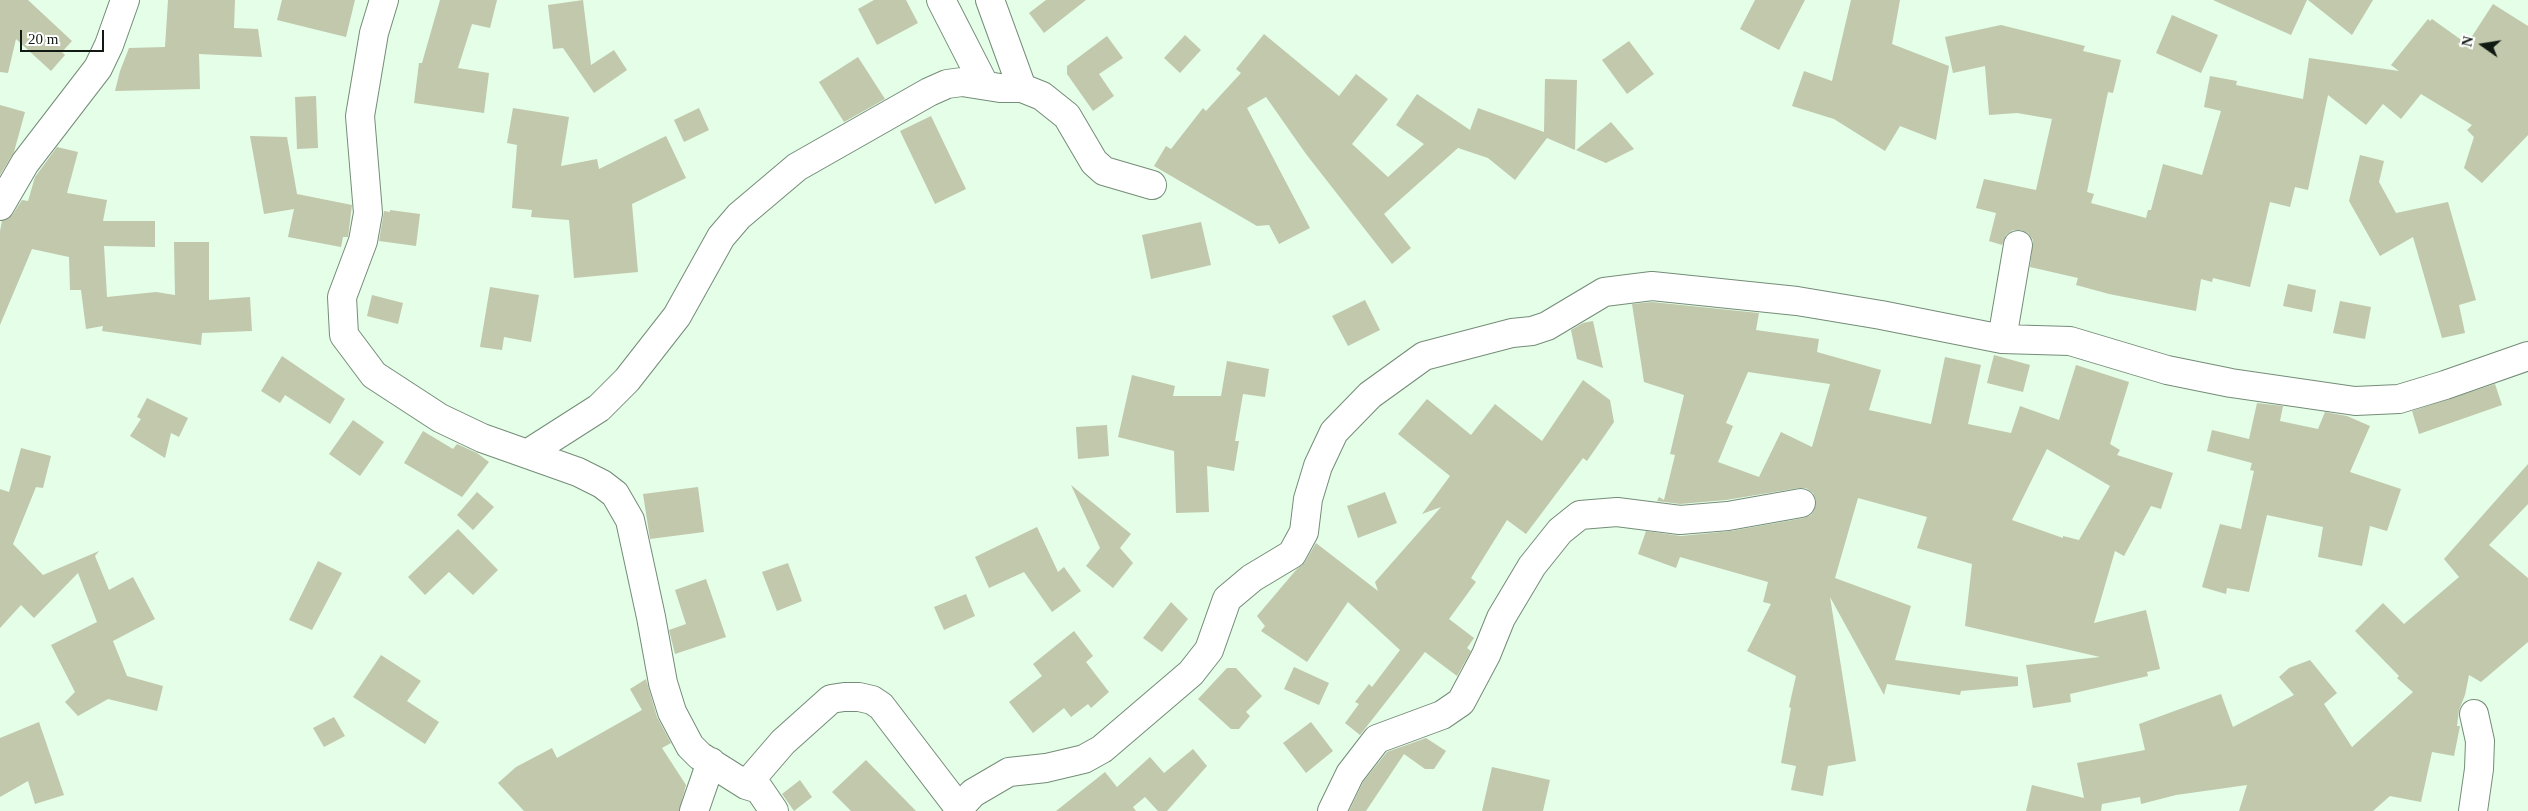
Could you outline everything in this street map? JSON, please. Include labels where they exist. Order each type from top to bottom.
[{"type":"street","points":[[0,206],[25,163],[98,68],[109,45],[125,0]]},
{"type":"street","points":[[384,0],[374,33],[360,116],[368,213],[363,241],[342,297],[344,335],[374,375],[440,418],[482,438],[578,472],[602,484],[615,494],[630,520],[652,616],[663,683],[672,712],[690,746],[700,756],[746,785],[759,789],[774,811]]},
{"type":"street","points":[[941,0],[984,84]]},
{"type":"street","points":[[990,0],[1022,88]]},
{"type":"street","points":[[527,454],[599,408],[627,380],[677,316],[721,237],[739,216],[797,168],[929,92],[947,84],[962,82],[1000,88],[1022,88],[1042,96],[1067,116],[1094,162],[1104,171],[1152,186]]},
{"type":"street","points":[[2002,339],[2018,245]]},
{"type":"street","points":[[746,785],[784,742],[831,699],[866,699],[881,706],[959,808],[973,793],[1009,772],[1068,764],[1084,759],[1102,749],[1191,673],[1209,650],[1227,598],[1252,578],[1292,554],[1304,532],[1308,499],[1318,466],[1334,432],[1370,395],[1424,356],[1512,333],[1532,331],[1548,326],[1604,292],[1652,286],[1816,304],[2002,339],[2070,341],[2166,370],[2231,383],[2356,402],[2399,399],[2528,356]]},
{"type":"street","points":[[1332,811],[1350,774],[1378,739],[1442,715],[1461,702],[1486,654],[1501,618],[1532,566],[1560,531],[1580,515],[1618,512],[1680,520],[1728,516],[1801,503]]},
{"type":"street","points":[[2473,811],[2480,770],[2480,741],[2474,714]]},
{"type":"street","points":[[694,811],[711,762]]},
{"type":"building","points":[[0,0],[28,0],[72,41],[62,52],[65,55],[51,71],[16,39],[8,73],[0,72]]},
{"type":"building","points":[[168,0],[235,0],[234,28],[258,29],[262,57],[199,54],[200,89],[115,91],[129,48],[165,47]]},
{"type":"building","points":[[282,0],[355,0],[346,37],[277,20]]},
{"type":"building","points":[[440,0],[497,0],[490,28],[472,24],[458,68],[489,73],[484,113],[414,103],[419,63],[422,63]]},
{"type":"building","points":[[583,0],[591,65],[614,50],[627,70],[594,93],[563,48],[553,49],[548,5]]},
{"type":"building","points":[[874,0],[906,0],[918,23],[877,45],[858,9]]},
{"type":"building","points":[[1046,0],[1086,0],[1044,33],[1029,13]]},
{"type":"building","points":[[1755,0],[1805,0],[1779,50],[1740,29]]},
{"type":"building","points":[[1851,0],[1900,0],[1892,44],[1949,66],[1936,140],[1900,126],[1885,151],[1834,119],[1792,106],[1804,71],[1832,81]]},
{"type":"building","points":[[2213,0],[2307,0],[2291,35]]},
{"type":"building","points":[[2308,0],[2373,0],[2352,35]]},
{"type":"building","points":[[2493,4],[2528,26],[2528,135],[2482,183],[2464,168],[2474,137],[2467,130],[2472,125],[2421,94],[2401,119],[2383,104],[2366,125],[2328,95],[2308,190],[2295,187],[2290,207],[2270,202],[2250,287],[2213,278],[2212,282],[2201,279],[2196,311],[2109,294],[2076,285],[2078,278],[2030,267],[2033,240],[2028,233],[2021,230],[2013,230],[2006,235],[2002,245],[1989,241],[1996,213],[1976,208],[1984,179],[2036,190],[2052,119],[2017,113],[1989,115],[1985,66],[1953,73],[1945,37],[2001,25],[2085,46],[2083,51],[2121,60],[2113,93],[2108,92],[2087,192],[2094,194],[2091,203],[2146,218],[2148,210],[2151,210],[2163,164],[2202,175],[2221,111],[2204,107],[2210,76],[2237,81],[2236,85],[2303,99],[2309,58],[2399,71],[2391,65],[2428,19],[2430,21],[2432,19],[2467,44]]},
{"type":"building","points":[[2172,15],[2218,35],[2201,73],[2156,53]]},
{"type":"building","points":[[1264,34],[1339,96],[1356,74],[1388,99],[1352,144],[1388,177],[1424,144],[1396,125],[1417,94],[1470,130],[1478,108],[1544,132],[1545,79],[1577,80],[1575,150],[1547,138],[1515,180],[1488,158],[1458,148],[1384,214],[1411,248],[1392,264],[1306,154],[1266,97],[1247,108],[1310,228],[1279,244],[1269,225],[1257,226],[1154,166],[1166,146],[1171,149],[1203,108],[1206,111],[1241,73],[1236,69]]},
{"type":"building","points":[[1185,35],[1201,50],[1180,73],[1164,58]]},
{"type":"building","points":[[1107,36],[1123,58],[1099,74],[1114,96],[1093,111],[1067,74],[1067,66]]},
{"type":"building","points":[[1629,41],[1654,74],[1627,94],[1602,60]]},
{"type":"building","points":[[858,57],[885,99],[844,122],[819,82]]},
{"type":"building","points":[[316,96],[318,148],[297,149],[295,97]]},
{"type":"building","points":[[0,105],[25,112],[14,152],[0,175]]},
{"type":"building","points":[[513,108],[569,117],[561,166],[597,159],[599,169],[666,136],[686,178],[632,204],[638,272],[574,278],[569,220],[531,217],[532,210],[512,208],[517,145],[507,143]]},
{"type":"building","points":[[699,108],[709,130],[684,142],[674,120]]},
{"type":"building","points":[[931,116],[966,189],[935,204],[900,131]]},
{"type":"building","points":[[1611,122],[1634,149],[1606,163],[1576,150]]},
{"type":"building","points":[[250,136],[287,137],[297,194],[352,205],[348,237],[343,237],[341,247],[288,237],[294,209],[264,214]]},
{"type":"building","points":[[57,147],[78,152],[67,193],[107,200],[103,221],[155,221],[155,247],[104,246],[107,297],[156,292],[175,295],[174,242],[209,242],[209,300],[250,297],[252,331],[202,333],[201,345],[102,331],[103,326],[86,329],[81,290],[70,290],[69,257],[32,249],[0,325],[0,231],[2,221],[13,214],[22,200],[28,201],[35,177]]},
{"type":"building","points":[[2360,155],[2384,161],[2379,182],[2396,213],[2448,202],[2476,300],[2459,305],[2465,333],[2442,338],[2413,237],[2380,256],[2349,201]]},
{"type":"building","points":[[390,210],[420,214],[416,246],[379,241],[384,211],[390,212]]},
{"type":"building","points":[[1201,222],[1211,265],[1151,279],[1142,235]]},
{"type":"building","points":[[2288,284],[2316,290],[2312,312],[2283,306]]},
{"type":"building","points":[[490,287],[539,295],[531,342],[504,337],[502,350],[480,347]]},
{"type":"building","points":[[372,295],[403,303],[398,324],[367,316]]},
{"type":"building","points":[[1365,300],[1380,330],[1348,346],[1332,316]]},
{"type":"building","points":[[2340,301],[2371,307],[2365,339],[2333,333]]},
{"type":"building","points":[[1652,302],[1759,313],[1756,330],[1819,339],[1817,352],[1881,370],[1869,410],[1931,424],[1945,357],[1981,365],[1968,424],[2011,433],[2020,406],[2059,420],[2076,365],[2129,382],[2110,444],[2120,450],[2117,455],[2173,473],[2161,509],[2151,506],[2124,556],[2115,551],[2094,623],[2146,610],[2160,669],[2147,672],[2148,676],[2070,694],[2071,702],[2033,708],[2026,665],[2100,657],[1965,626],[1972,564],[1917,548],[1927,517],[1858,498],[1835,578],[1911,606],[1895,660],[2018,677],[2018,686],[1961,691],[1960,695],[1887,684],[1884,695],[1830,597],[1856,761],[1828,766],[1823,796],[1791,790],[1796,766],[1781,763],[1791,708],[1789,707],[1796,676],[1747,651],[1771,604],[1763,602],[1768,582],[1680,557],[1676,568],[1638,554],[1646,531],[1681,536],[1731,531],[1804,518],[1811,515],[1815,509],[1816,500],[1813,493],[1806,488],[1799,488],[1726,500],[1680,504],[1657,501],[1659,497],[1664,500],[1675,455],[1670,454],[1684,395],[1644,382],[1632,304]],"holes":[[[1748,372],[1830,384],[1812,447],[1781,432],[1759,477],[1718,462],[1733,426],[1726,423]],[[2047,449],[2110,486],[2079,540],[2063,536],[2063,538],[2012,520]]]},
{"type":"building","points":[[1593,321],[1603,368],[1577,359],[1571,330],[1583,323]]},
{"type":"building","points":[[1994,355],[2030,365],[2023,392],[1987,383]]},
{"type":"building","points":[[282,356],[345,399],[330,424],[285,395],[280,403],[261,391]]},
{"type":"building","points":[[1227,361],[1269,369],[1265,397],[1243,394],[1235,441],[1239,441],[1234,471],[1207,466],[1209,512],[1176,513],[1174,451],[1118,437],[1132,375],[1175,386],[1173,396],[1221,396]]},
{"type":"building","points":[[1583,380],[1610,400],[1614,422],[1587,461],[1583,458],[1526,534],[1507,520],[1471,578],[1476,582],[1449,619],[1474,638],[1467,648],[1471,651],[1457,676],[1425,652],[1360,735],[1345,723],[1359,704],[1355,702],[1369,684],[1372,687],[1400,650],[1348,602],[1307,662],[1261,631],[1265,626],[1257,616],[1305,562],[1316,543],[1378,591],[1375,582],[1441,507],[1422,514],[1450,476],[1398,434],[1427,399],[1471,435],[1495,404],[1542,441]]},
{"type":"building","points":[[2495,384],[2502,405],[2419,434],[2412,411]]},
{"type":"building","points":[[147,398],[188,418],[179,437],[171,433],[165,458],[130,436],[141,419],[137,417]]},
{"type":"building","points":[[2257,403],[2283,406],[2280,421],[2318,429],[2325,412],[2347,416],[2370,426],[2350,472],[2401,489],[2387,531],[2370,526],[2362,566],[2318,557],[2323,527],[2267,515],[2249,592],[2227,588],[2226,594],[2202,587],[2220,524],[2241,529],[2254,471],[2250,470],[2252,463],[2207,451],[2212,430],[2249,439]]},
{"type":"building","points":[[353,420],[384,442],[360,476],[329,454]]},
{"type":"building","points":[[1107,425],[1109,456],[1078,459],[1076,427]]},
{"type":"building","points":[[423,431],[453,449],[457,444],[477,453],[489,462],[462,497],[404,463]]},
{"type":"building","points":[[21,448],[51,456],[43,488],[36,487],[13,544],[43,575],[99,551],[95,556],[109,590],[133,577],[155,619],[113,641],[127,676],[163,686],[157,711],[108,699],[78,716],[65,702],[75,692],[51,645],[97,622],[78,573],[34,618],[21,605],[0,628],[0,489],[9,492]]},
{"type":"building","points":[[2528,464],[2528,504],[2489,545],[2528,578],[2528,642],[2481,682],[2469,675],[2465,695],[2459,710],[2457,726],[2460,726],[2454,756],[2432,752],[2421,802],[2390,796],[2373,811],[2239,811],[2247,785],[2176,795],[2141,804],[2140,797],[2102,804],[2101,811],[2026,811],[2032,785],[2084,798],[2077,763],[2145,750],[2139,724],[2221,694],[2233,727],[2294,695],[2279,677],[2289,668],[2310,660],[2337,693],[2324,704],[2352,747],[2413,692],[2397,678],[2399,676],[2355,631],[2383,603],[2404,624],[2459,577],[2444,559]]},
{"type":"building","points":[[1071,485],[1131,534],[1120,548],[1133,563],[1113,588],[1086,566],[1100,548]]},
{"type":"building","points":[[698,487],[704,532],[650,539],[643,494]]},
{"type":"building","points":[[477,492],[494,507],[473,530],[457,515]]},
{"type":"building","points":[[1385,492],[1397,523],[1358,538],[1347,506]]},
{"type":"building","points":[[1037,527],[1058,572],[1064,567],[1081,591],[1052,612],[1024,572],[989,588],[975,557]]},
{"type":"building","points":[[458,529],[498,570],[473,595],[449,572],[425,595],[408,577]]},
{"type":"building","points":[[318,561],[342,573],[312,630],[289,620]]},
{"type":"building","points":[[788,563],[802,601],[777,611],[762,572]]},
{"type":"building","points":[[706,579],[726,637],[675,654],[669,630],[686,624],[675,590]]},
{"type":"building","points":[[966,594],[975,616],[944,630],[934,607]]},
{"type":"building","points":[[1171,602],[1188,619],[1162,652],[1143,638]]},
{"type":"building","points":[[1074,631],[1093,656],[1086,662],[1109,692],[1091,708],[1088,704],[1071,717],[1064,708],[1033,733],[1009,702],[1042,676],[1033,664]]},
{"type":"building","points":[[381,655],[421,681],[407,701],[439,722],[425,744],[353,697]]},
{"type":"building","points":[[1294,667],[1329,683],[1319,705],[1284,689]]},
{"type":"building","points":[[1227,668],[1236,668],[1262,696],[1246,712],[1250,716],[1239,729],[1231,729],[1198,699]]},
{"type":"building","points":[[646,679],[657,717],[671,743],[662,748],[686,785],[679,811],[524,811],[498,783],[516,767],[552,748],[557,758],[642,710],[630,689]]},
{"type":"building","points":[[334,717],[345,736],[324,747],[313,728]]},
{"type":"building","points":[[39,722],[64,795],[35,804],[28,781],[0,797],[0,738]]},
{"type":"building","points":[[1311,722],[1333,751],[1306,773],[1283,743]]},
{"type":"building","points":[[1426,738],[1446,751],[1434,769],[1425,769],[1404,754],[1366,811],[1349,811],[1363,782],[1387,752]]},
{"type":"building","points":[[1193,749],[1207,766],[1167,811],[1158,811],[1145,797],[1133,807],[1136,811],[1056,811],[1105,772],[1117,787],[1150,757],[1164,773]]},
{"type":"building","points":[[866,760],[916,811],[851,811],[832,792]]},
{"type":"building","points":[[1492,767],[1550,780],[1543,811],[1482,811]]},
{"type":"building","points":[[800,780],[812,797],[794,811],[782,794]]}]
